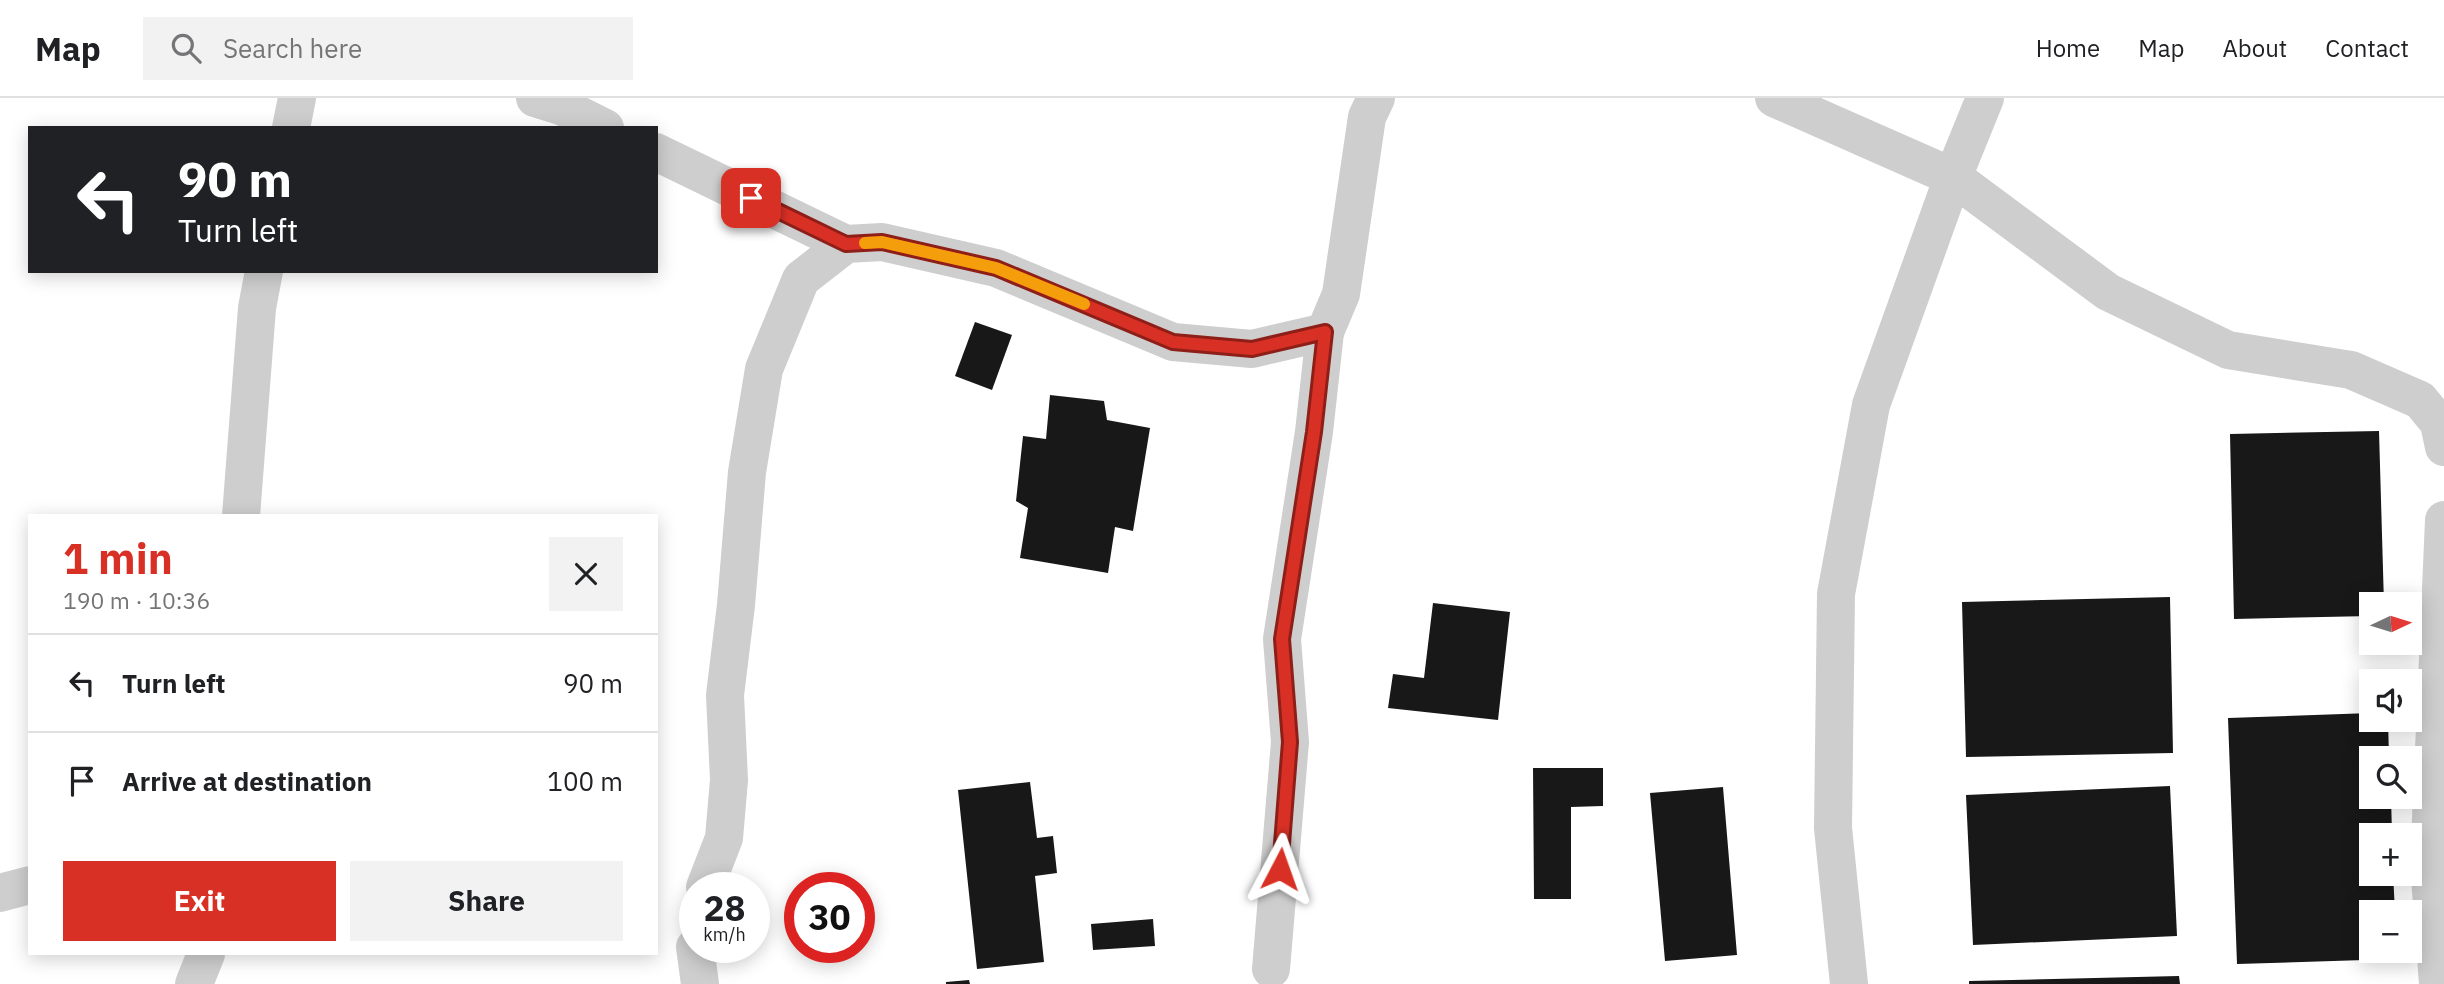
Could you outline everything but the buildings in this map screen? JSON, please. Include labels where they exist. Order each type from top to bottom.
[{"type":"street","points":[[291,126],[297,98]]},
{"type":"street","points":[[535,98],[561,106],[601,126]]},
{"type":"street","points":[[1271,969],[1290,742],[1282,639],[1314,432],[1325,332],[1341,294],[1367,117],[1376,98]]},
{"type":"street","points":[[1774,98],[1953,177],[2108,292],[2228,350],[2351,370],[2420,400],[2442,428]]},
{"type":"street","points":[[1849,984],[1833,828],[1836,594],[1871,405],[1953,177],[1985,98]]},
{"type":"street","points":[[658,153],[846,244],[882,242],[996,268],[1173,342],[1252,349],[1325,332]]},
{"type":"street","points":[[711,872],[724,838],[729,780],[725,695],[737,605],[747,472],[764,369],[801,279],[846,244]]},
{"type":"street","points":[[240,514],[257,308],[264,273]]},
{"type":"street","points":[[2438,984],[2429,863],[2444,520]]},
{"type":"street","points":[[0,892],[28,886]]},
{"type":"street","points":[[194,984],[205,955]]},
{"type":"street","points":[[697,963],[700,984]]},
{"type":"slow traffic","points":[[865,243],[882,242],[996,268],[1084,304]]},
{"type":"route","points":[[751,198],[846,244],[882,242],[996,268],[1173,342],[1252,349],[1325,332],[1314,432],[1282,639],[1290,742],[1280,869]]}]
